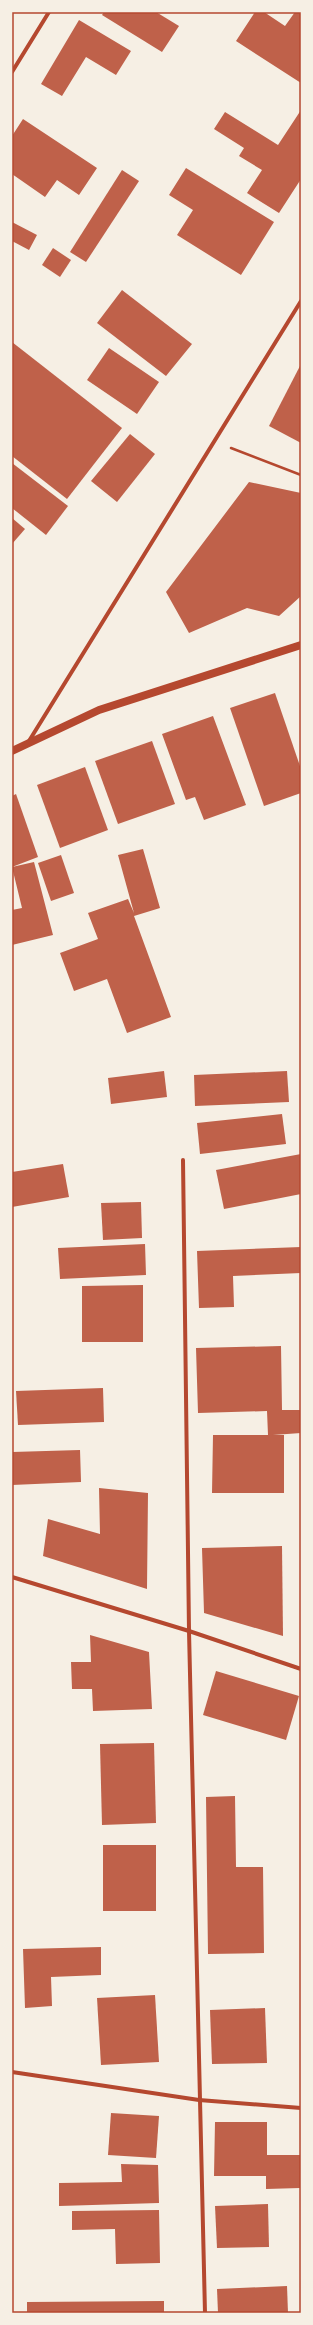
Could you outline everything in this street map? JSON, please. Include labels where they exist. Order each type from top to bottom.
[{"type":"main road","points":[[12,751],[99,710],[301,645]]},
{"type":"street","points":[[12,72],[49,12]]},
{"type":"street","points":[[28,744],[301,301]]},
{"type":"street","points":[[183,1160],[189,1631],[205,2313]]},
{"type":"street","points":[[12,1577],[189,1631],[301,1669]]},
{"type":"street","points":[[12,2072],[199,2100],[301,2108]]},
{"type":"path","points":[[214,442],[301,475]]},
{"type":"building","points":[[104,12],[156,12],[179,26],[162,52],[102,15]]},
{"type":"building","points":[[255,12],[264,12],[285,26],[295,12],[301,12],[301,83],[236,41]]},
{"type":"building","points":[[79,20],[131,51],[116,75],[86,57],[62,96],[41,84]]},
{"type":"building","points":[[301,110],[301,179],[279,213],[247,193],[262,170],[239,156],[244,148],[214,129],[225,112],[278,145]]},
{"type":"building","points":[[23,119],[97,168],[79,195],[57,180],[45,197],[12,174],[12,136]]},
{"type":"building","points":[[186,168],[274,222],[241,275],[177,235],[193,210],[169,195]]},
{"type":"building","points":[[122,170],[139,181],[86,262],[70,252]]},
{"type":"building","points":[[12,222],[37,235],[29,250],[12,241]]},
{"type":"building","points":[[53,248],[71,260],[60,277],[42,265]]},
{"type":"building","points":[[122,290],[192,344],[166,376],[97,323]]},
{"type":"building","points":[[12,342],[122,428],[67,499],[12,456]]},
{"type":"building","points":[[109,348],[159,382],[137,414],[87,380]]},
{"type":"building","points":[[301,364],[301,443],[269,426]]},
{"type":"building","points":[[130,434],[155,454],[117,502],[91,481]]},
{"type":"building","points":[[12,463],[68,506],[46,535],[12,508]]},
{"type":"building","points":[[249,482],[301,493],[301,596],[279,616],[247,608],[189,633],[166,592]]},
{"type":"building","points":[[12,518],[25,529],[12,544]]},
{"type":"building","points":[[275,693],[301,769],[301,793],[264,806],[230,708]]},
{"type":"building","points":[[213,716],[246,805],[204,820],[195,797],[186,800],[162,734]]},
{"type":"building","points":[[152,741],[175,804],[118,824],[95,761]]},
{"type":"building","points":[[85,767],[108,830],[60,848],[37,785]]},
{"type":"building","points":[[16,794],[38,857],[12,867],[12,796]]},
{"type":"building","points":[[143,849],[160,908],[134,916],[171,1017],[127,1033],[107,979],[74,991],[60,953],[98,939],[88,913],[128,899],[134,913],[118,855]]},
{"type":"building","points":[[61,855],[74,893],[51,901],[38,863]]},
{"type":"building","points":[[34,862],[53,935],[12,945],[12,910],[22,908],[12,867]]},
{"type":"building","points":[[164,1071],[167,1097],[111,1104],[108,1078]]},
{"type":"building","points":[[287,1071],[289,1102],[195,1106],[194,1075]]},
{"type":"building","points":[[282,1114],[286,1144],[200,1154],[197,1123]]},
{"type":"building","points":[[301,1154],[301,1194],[224,1209],[216,1170]]},
{"type":"building","points":[[63,1164],[69,1197],[12,1207],[12,1172]]},
{"type":"building","points":[[141,1202],[142,1238],[103,1240],[101,1203]]},
{"type":"building","points":[[145,1244],[146,1275],[60,1279],[58,1248]]},
{"type":"building","points":[[301,1247],[301,1273],[233,1276],[234,1307],[199,1308],[197,1251]]},
{"type":"building","points":[[143,1285],[143,1342],[82,1342],[82,1286]]},
{"type":"building","points":[[281,1346],[282,1410],[301,1410],[301,1433],[273,1435],[284,1435],[284,1493],[212,1493],[213,1435],[268,1435],[267,1411],[198,1413],[196,1348]]},
{"type":"building","points":[[103,1388],[104,1422],[18,1425],[16,1391]]},
{"type":"building","points":[[80,1450],[81,1482],[12,1485],[12,1452]]},
{"type":"building","points":[[99,1488],[148,1493],[147,1589],[43,1556],[48,1519],[100,1534]]},
{"type":"building","points":[[282,1546],[283,1636],[204,1613],[202,1548]]},
{"type":"building","points":[[90,1635],[149,1652],[152,1709],[93,1711],[92,1689],[72,1689],[71,1662],[91,1662]]},
{"type":"building","points":[[216,1671],[299,1696],[286,1740],[203,1715]]},
{"type":"building","points":[[154,1743],[156,1823],[102,1825],[100,1744]]},
{"type":"building","points":[[235,1796],[236,1867],[263,1867],[264,1953],[208,1954],[206,1797]]},
{"type":"building","points":[[103,1845],[156,1845],[156,1911],[103,1911]]},
{"type":"building","points":[[101,1947],[101,1975],[51,1977],[52,2006],[25,2008],[23,1949]]},
{"type":"building","points":[[155,1995],[159,2062],[101,2065],[97,1998]]},
{"type":"building","points":[[265,2008],[267,2063],[212,2064],[210,2010]]},
{"type":"building","points":[[111,2113],[159,2116],[156,2158],[108,2155]]},
{"type":"building","points":[[215,2122],[267,2122],[267,2155],[300,2155],[300,2188],[266,2189],[266,2176],[214,2176]]},
{"type":"building","points":[[121,2164],[158,2165],[159,2203],[59,2206],[59,2183],[122,2182]]},
{"type":"building","points":[[268,2204],[269,2247],[217,2248],[215,2206]]},
{"type":"building","points":[[159,2210],[160,2263],[116,2264],[115,2229],[72,2230],[72,2211]]},
{"type":"building","points":[[287,2286],[288,2313],[218,2313],[217,2289]]},
{"type":"building","points":[[164,2301],[164,2313],[27,2313],[27,2302]]}]
